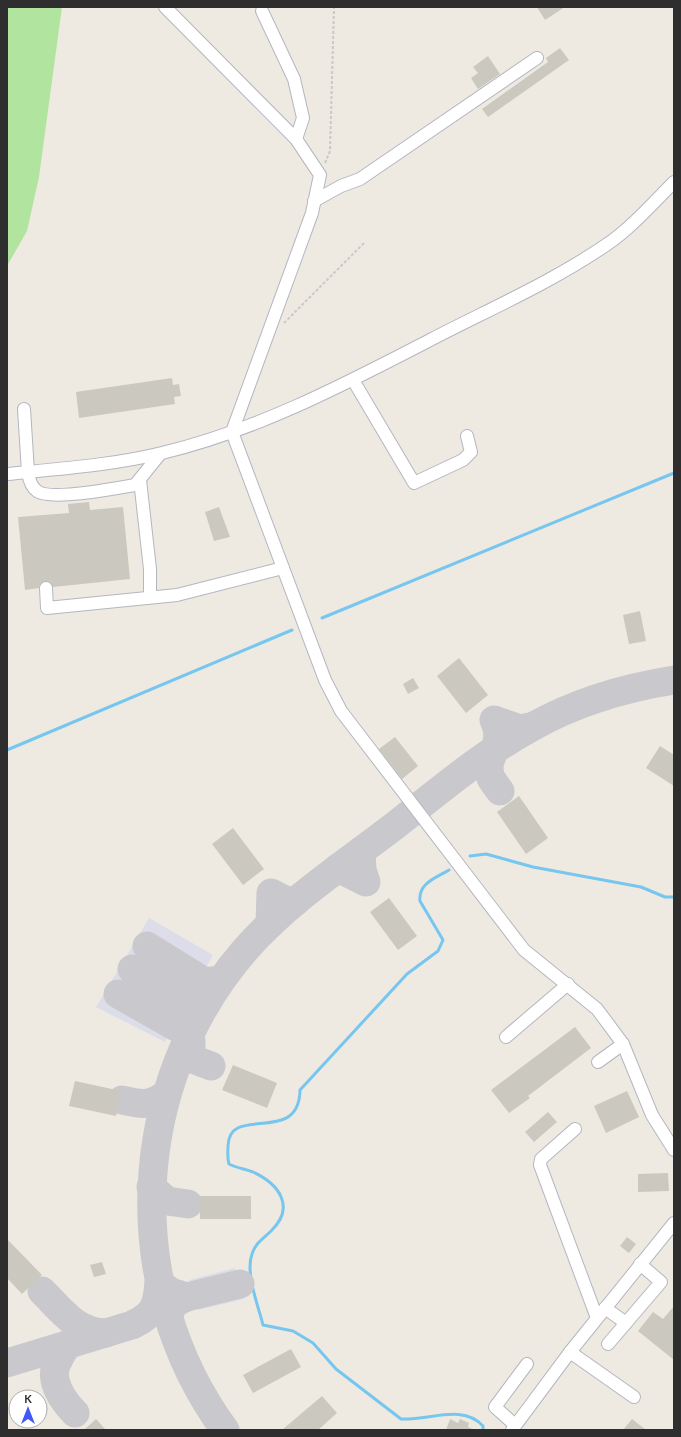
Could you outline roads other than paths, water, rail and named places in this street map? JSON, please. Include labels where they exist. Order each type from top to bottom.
[{"type":"lane","points":[[165,7],[296,139],[320,175],[312,213],[232,432],[325,680],[341,711],[524,950],[568,984],[597,1009],[622,1044],[652,1115],[674,1150]]},
{"type":"lane","points":[[262,11],[294,79],[303,118],[296,139]]},
{"type":"lane","points":[[314,200],[341,186],[360,180],[537,58]]},
{"type":"lane","points":[[7,474],[85,466],[160,454],[232,432],[330,392],[551,278],[606,245],[636,222],[674,182]]},
{"type":"lane","points":[[353,380],[414,484],[463,460],[471,452],[467,436]]},
{"type":"lane","points":[[24,409],[28,472],[30,481],[37,492],[51,495],[102,491],[136,485],[160,454]]},
{"type":"lane","points":[[140,480],[150,569],[150,597]]},
{"type":"lane","points":[[46,588],[47,608],[177,595],[282,568]]},
{"type":"lane","points":[[506,1037],[568,984]]},
{"type":"lane","points":[[598,1062],[622,1044]]},
{"type":"lane","points":[[575,1129],[541,1160],[540,1164],[597,1318]]},
{"type":"lane","points":[[527,1364],[495,1407],[514,1428],[570,1352],[640,1264],[669,1238],[674,1223]]},
{"type":"lane","points":[[608,1344],[661,1282],[640,1264]]},
{"type":"lane","points":[[606,1308],[626,1323]]},
{"type":"lane","points":[[570,1352],[634,1397]]},
{"type":"waterway","points":[[322,618],[674,473]]},
{"type":"waterway","points":[[7,750],[292,630]]},
{"type":"waterway","points":[[470,856],[486,854],[533,867],[641,887],[665,897],[674,897]]},
{"type":"waterway","points":[[449,870],[425,885],[420,895],[420,901],[443,940],[438,951],[407,974],[300,1090],[297,1107],[288,1117],[277,1121],[251,1124],[240,1127],[231,1134],[228,1146],[228,1157],[229,1164],[253,1172],[270,1183],[277,1190],[283,1205],[282,1213],[278,1222],[256,1246],[250,1262],[251,1280],[263,1325],[293,1331],[313,1343],[336,1369],[401,1419],[455,1414],[466,1415],[475,1419],[483,1426],[483,1430]]}]
